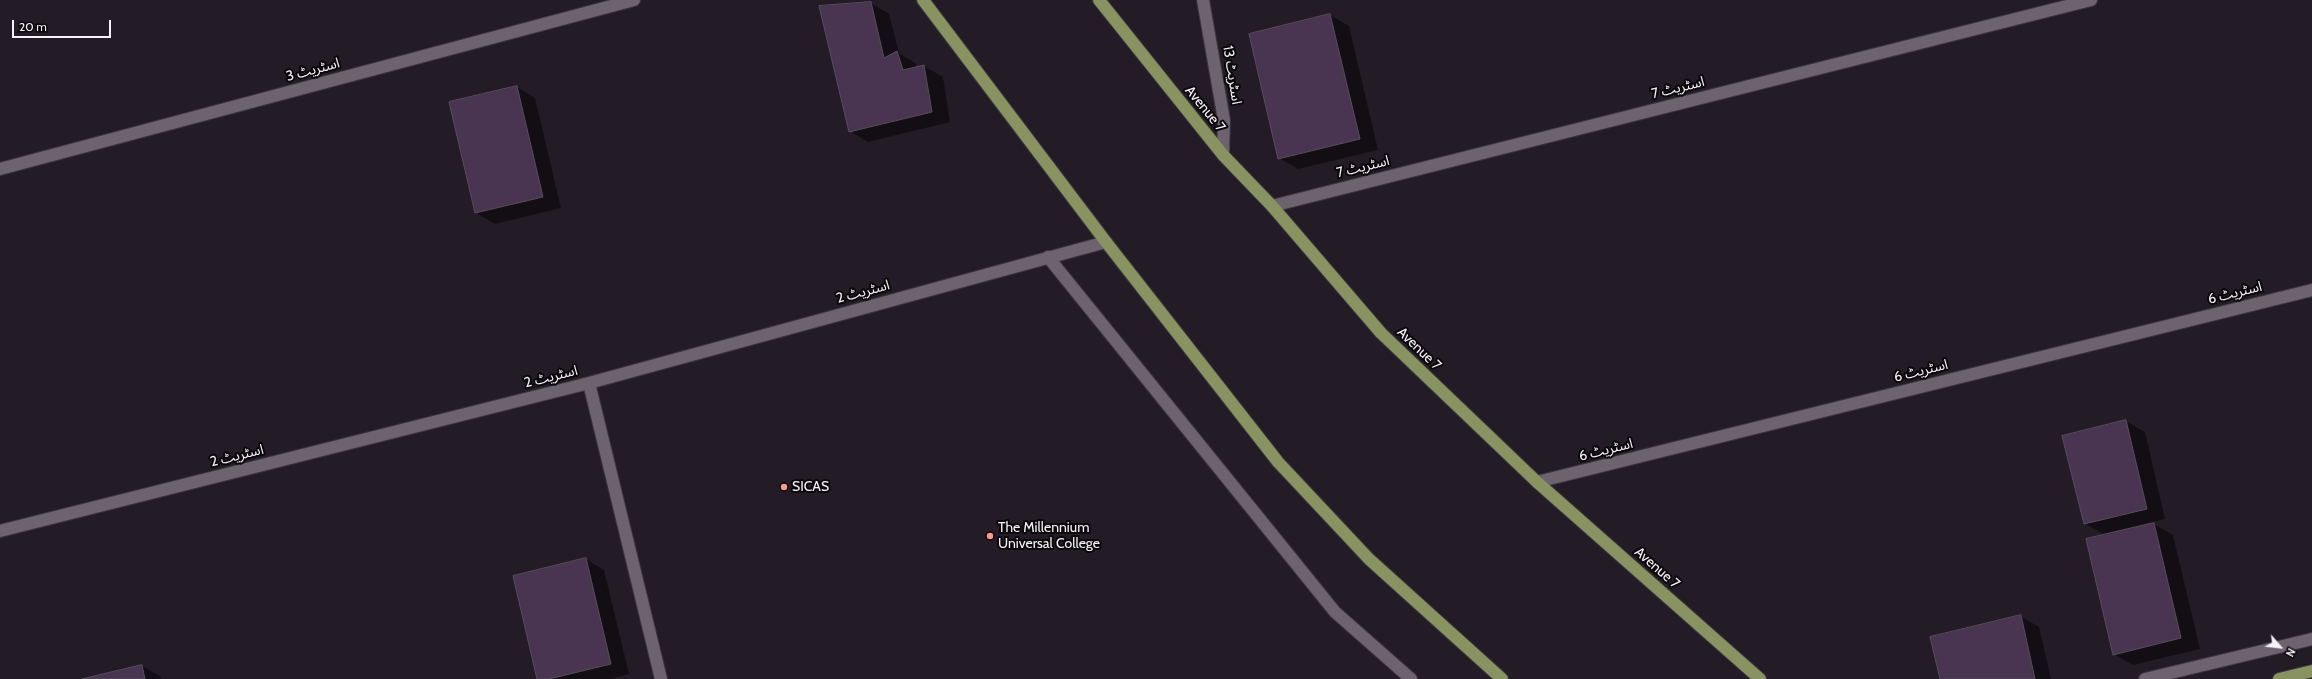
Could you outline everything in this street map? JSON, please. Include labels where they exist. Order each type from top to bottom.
[{"type":"main road","points":[[923,0],[1106,242],[1278,462],[1369,559],[1502,679]]},
{"type":"main road","name":"Avenue 7","points":[[1099,0],[1223,155],[1272,206],[1382,333],[1537,482],[1760,679]]},
{"type":"main road","points":[[2278,679],[2312,671]]},
{"type":"street","name":"اسٹریٹ 3","points":[[0,169],[634,0]]},
{"type":"street","name":"اسٹریٹ 13","points":[[1203,0],[1224,120],[1223,155]]},
{"type":"street","name":"اسٹریٹ 7","points":[[1272,206],[2091,0]]},
{"type":"street","name":"اسٹریٹ 2","points":[[0,531],[589,383],[1106,242]]},
{"type":"street","points":[[1048,257],[1335,612],[1411,679]]},
{"type":"street","name":"اسٹریٹ 6","points":[[1537,482],[2312,290]]},
{"type":"street","points":[[589,383],[661,679]]},
{"type":"street","points":[[2145,679],[2312,639]]},
{"type":"building","points":[[871,2],[884,58],[897,51],[903,70],[924,65],[932,112],[849,132],[819,6]]},
{"type":"building","points":[[1330,14],[1360,139],[1278,159],[1249,34]]},
{"type":"building","points":[[517,86],[543,197],[475,213],[449,102]]},
{"type":"building","points":[[2126,420],[2147,509],[2084,524],[2062,436]]},
{"type":"building","points":[[2154,523],[2181,638],[2113,655],[2086,539]]},
{"type":"building","points":[[586,558],[611,664],[549,679],[537,679],[513,576]]},
{"type":"building","points":[[2021,615],[2035,679],[1940,679],[1930,637]]},
{"type":"building","points":[[142,665],[145,679],[82,679]]},
{"type":"place","name":"SICAS","points":[[784,487]]},
{"type":"place","name":"The Millennium Universal College","points":[[990,536]]}]
